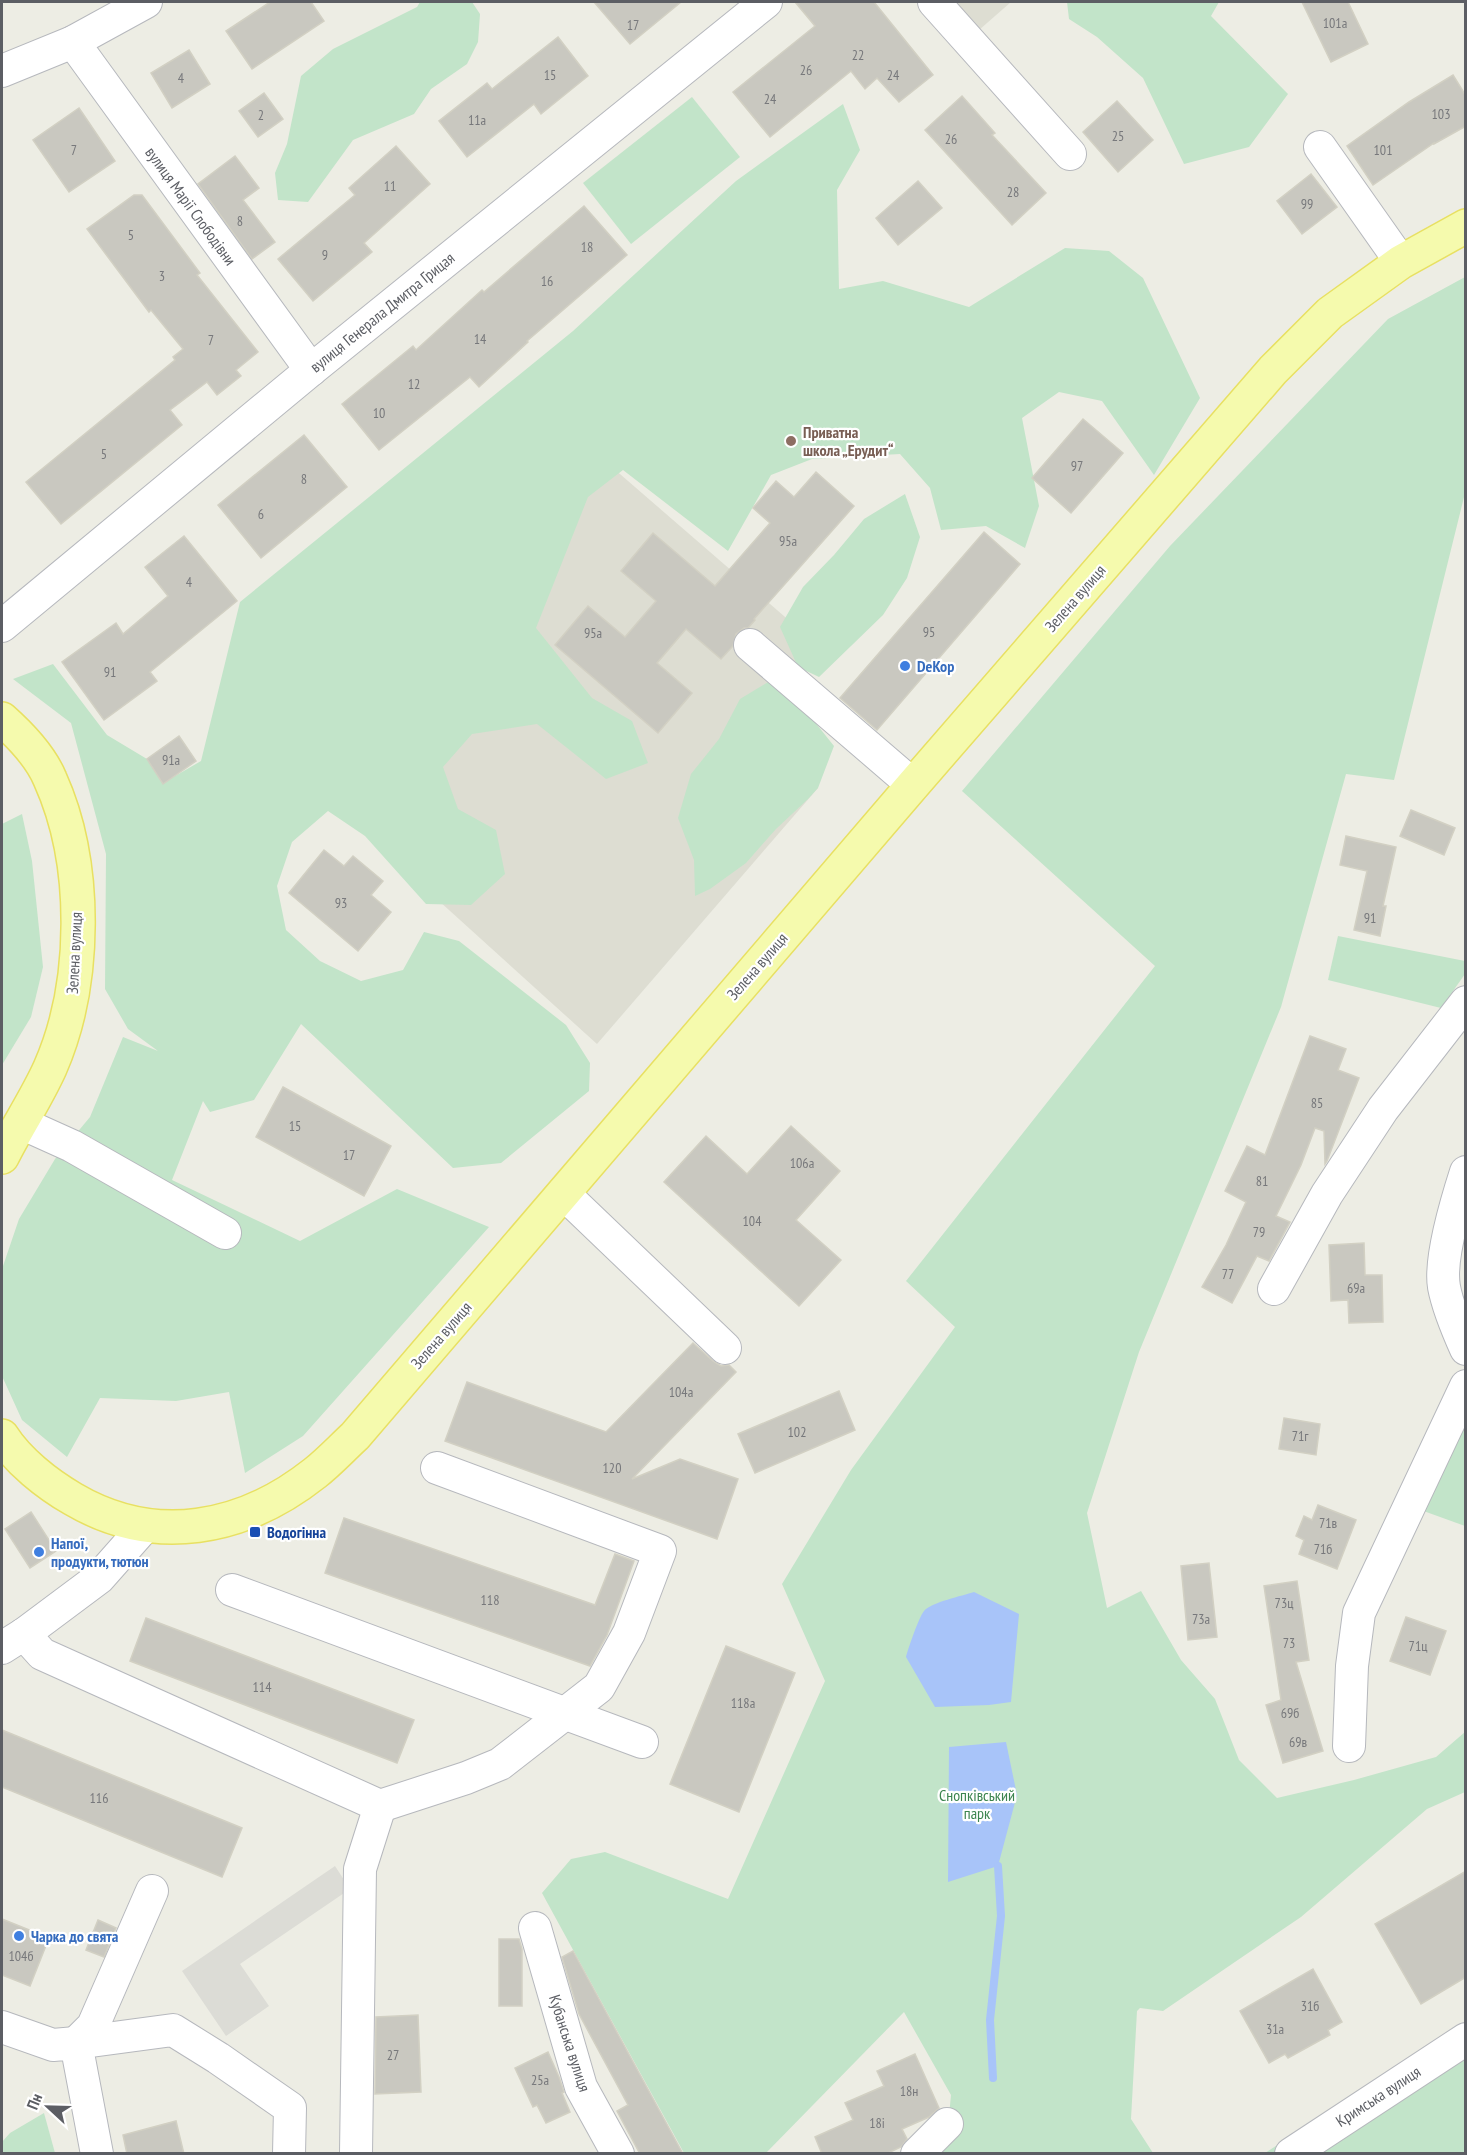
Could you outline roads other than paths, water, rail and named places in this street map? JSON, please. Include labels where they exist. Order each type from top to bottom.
[{"type":"main road","name":"Зелена вулиця","points":[[2,1436],[38,1474],[64,1494],[113,1518],[145,1526],[177,1528],[234,1519],[271,1502],[315,1473],[355,1436],[912,785],[1273,370],[1330,313],[1401,262],[1466,226]]},
{"type":"main road","name":"Зелена вулиця","points":[[2,719],[22,736],[50,777],[71,841],[79,917],[73,998],[50,1067],[9,1138]]},
{"type":"street","points":[[2,71],[73,42],[146,2]]},
{"type":"street","name":"вулиця Генерала Дмитра Грицая","points":[[2,626],[311,370],[766,2]]},
{"type":"street","points":[[934,2],[1070,154]]},
{"type":"street","name":"вулиця Марії Слободівни","points":[[73,42],[311,370]]},
{"type":"street","points":[[1320,147],[1401,262]]},
{"type":"street","points":[[750,645],[912,785]]},
{"type":"street","points":[[1274,1289],[1327,1194],[1377,1118],[1466,1002]]},
{"type":"street","points":[[9,1138],[72,1146],[225,1233]]},
{"type":"street","points":[[1466,1172],[1456,1202],[1446,1249],[1444,1285],[1457,1330],[1466,1349]]},
{"type":"street","points":[[563,1193],[724,1348]]},
{"type":"street","points":[[1349,1746],[1352,1666],[1359,1614],[1466,1386]]},
{"type":"street","points":[[145,1526],[99,1578],[13,1641],[380,1806],[466,1778],[500,1764],[599,1687],[629,1633],[660,1551],[437,1468]]},
{"type":"street","points":[[232,1590],[642,1742]]},
{"type":"street","points":[[356,2154],[360,1869],[380,1806]]},
{"type":"street","points":[[76,2043],[93,2026],[152,1891]]},
{"type":"street","name":"Кубанська вулиця","points":[[535,1928],[581,2087],[618,2154]]},
{"type":"street","points":[[2,2026],[53,2045],[173,2030],[290,2108],[289,2154]]},
{"type":"street","name":"Кримська вулиця","points":[[1291,2154],[1466,2039]]},
{"type":"street","points":[[76,2043],[97,2154]]},
{"type":"street","points":[[917,2154],[947,2124]]},
{"type":"water","points":[[974,1592],[1019,1614],[1011,1702],[935,1707],[906,1657],[909,1647],[924,1611],[940,1602]]},
{"type":"water","points":[[1006,1742],[1017,1795],[998,1866],[948,1882],[949,1747]]},
{"type":"waterway","points":[[993,2078],[990,2020],[1001,1916],[998,1866]]},
{"type":"place","name":"Приватна школа „Ерудит“","points":[[791,441]]},
{"type":"place","name":"DeKop","points":[[905,666]]},
{"type":"place","name":"Водогінна","points":[[255,1532]]},
{"type":"place","name":"Напої, продукти, тютюн","points":[[39,1552]]},
{"type":"place","name":"Чарка до свята","points":[[19,1936]]},
{"type":"park label","name":"Снопківський парк","points":[[977,1804]]}]
